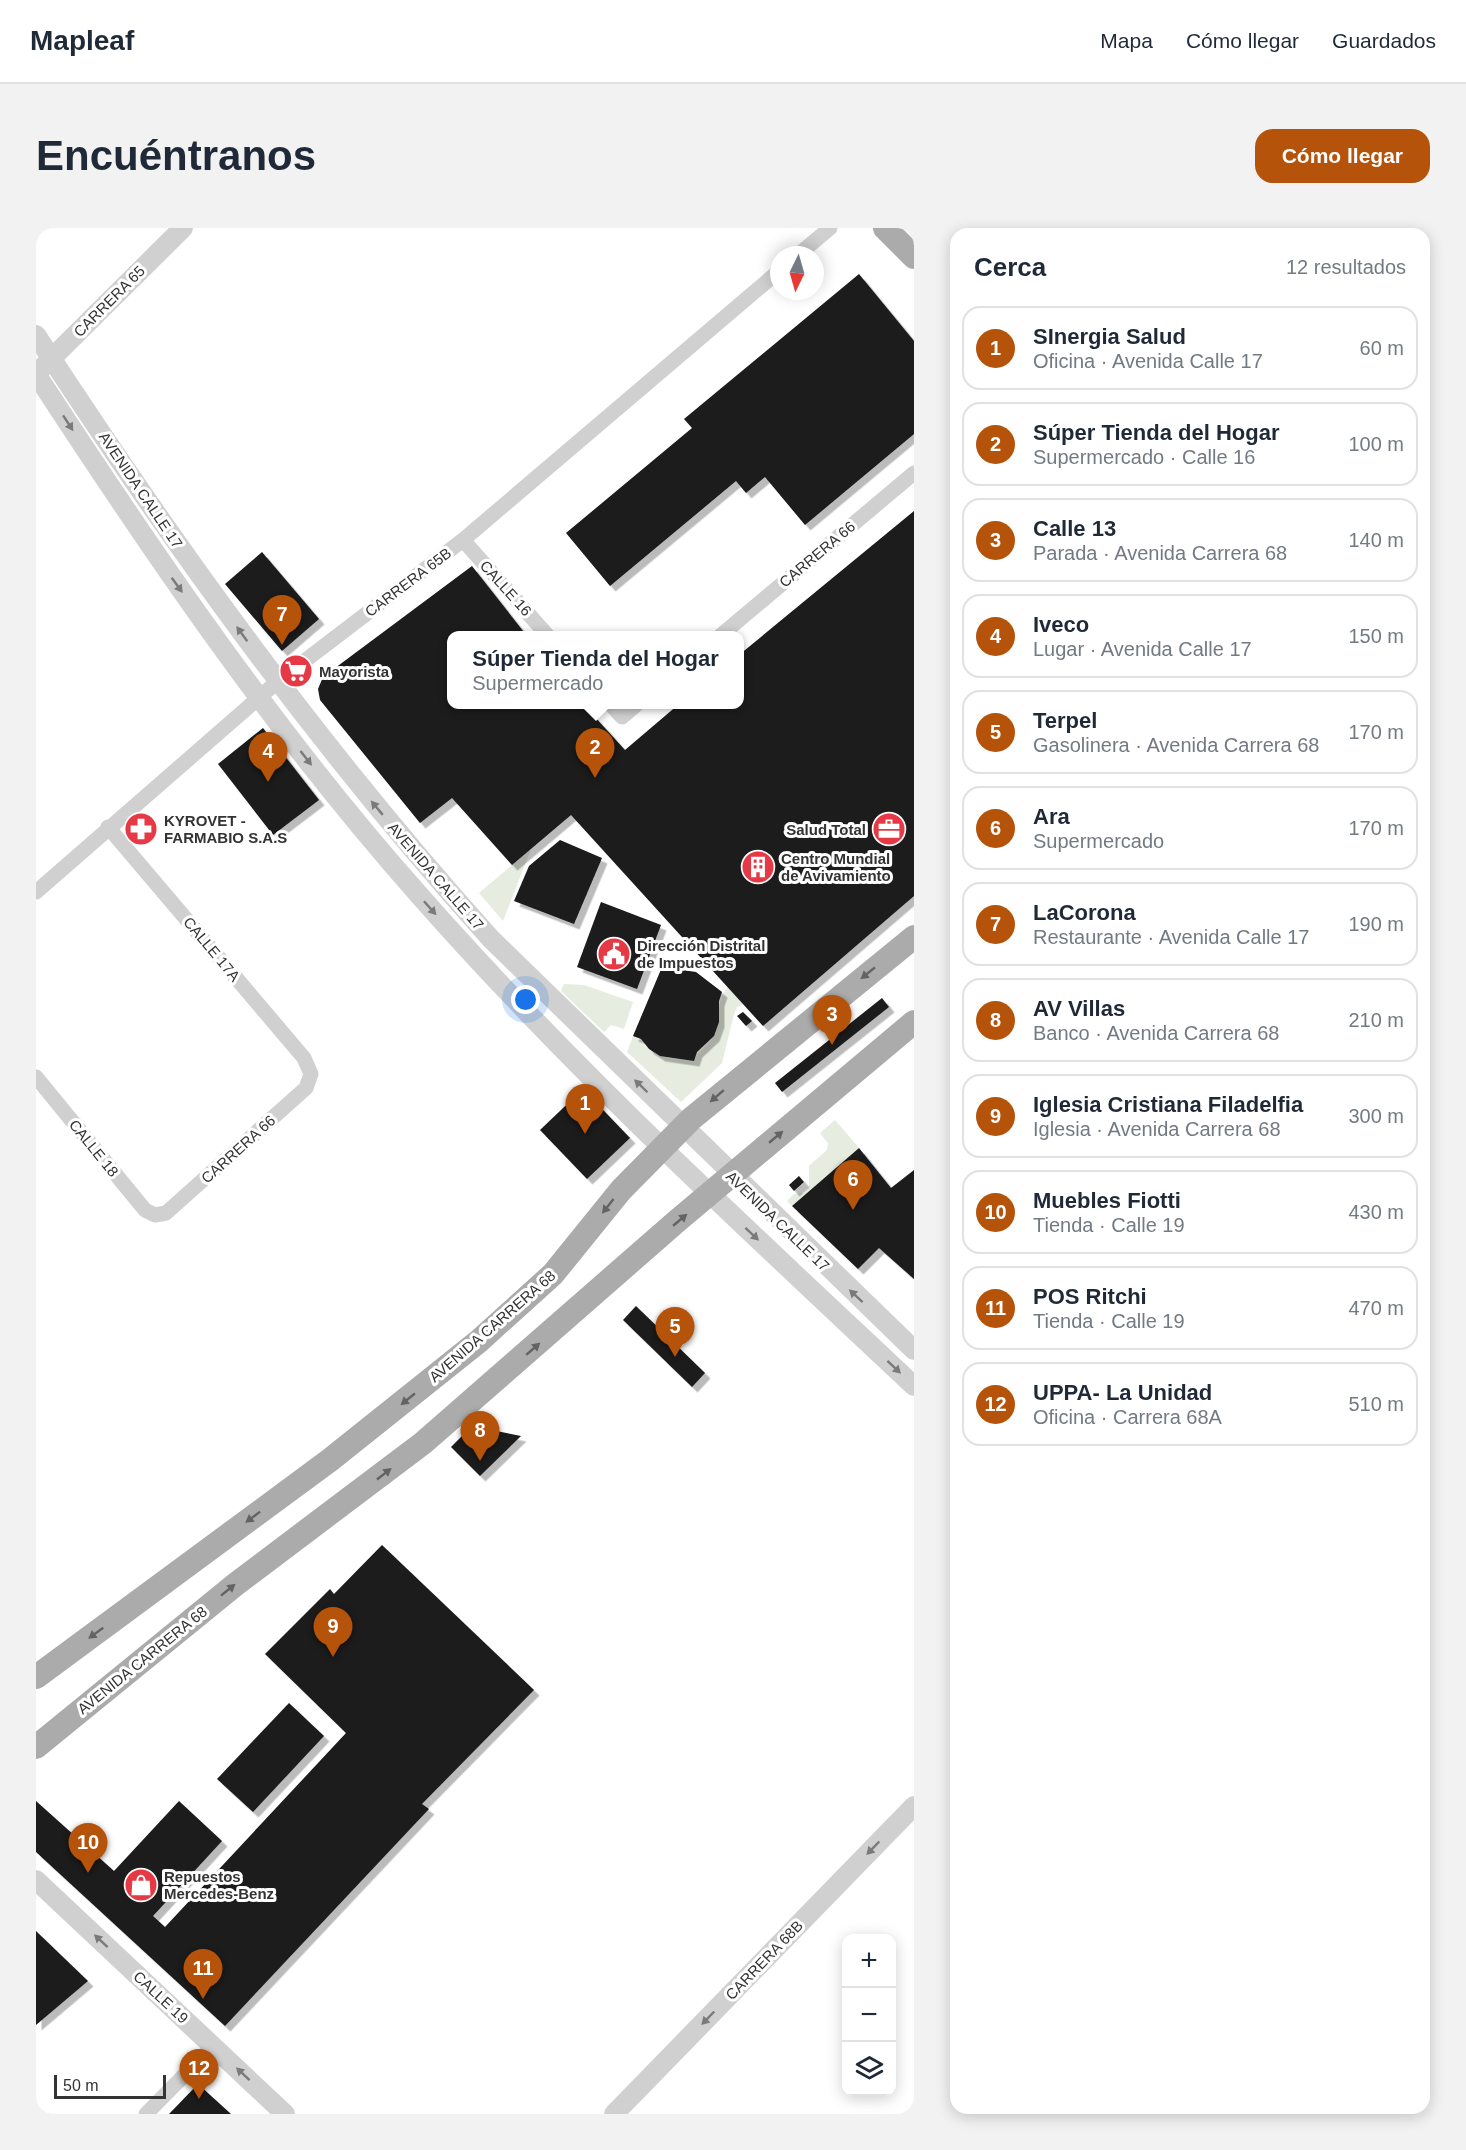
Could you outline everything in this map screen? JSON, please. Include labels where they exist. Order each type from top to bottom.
[{"type":"main road","points":[[885,228],[914,257]]},
{"type":"main road","name":"AVENIDA CARRERA 68","points":[[36,1677],[330,1460],[479,1341],[553,1274],[621,1190],[683,1127],[742,1075],[914,937]]},
{"type":"main road","name":"AVENIDA CARRERA 68","points":[[36,1747],[236,1584],[423,1443],[732,1175],[914,1022]]},
{"type":"street","name":"CARRERA 65","points":[[36,374],[183,228]]},
{"type":"street","points":[[809,246],[830,228]]},
{"type":"street","name":"CARRERA 65B","points":[[36,892],[258,697],[463,540],[770,280]]},
{"type":"street","name":"AVENIDA CALLE 17","points":[[36,335],[167,531],[277,682],[317,735],[434,876],[491,939],[914,1350]]},
{"type":"street","name":"AVENIDA CALLE 17","points":[[36,374],[160,562],[258,697],[367,834],[472,955],[568,1056],[710,1194],[914,1386]]},
{"type":"street","name":"CARRERA 66","points":[[726,631],[914,473]]},
{"type":"street","name":"CALLE 16","points":[[463,540],[544,631]]},
{"type":"street","points":[[614,709],[622,717],[632,709]]},
{"type":"street","name":"CALLE 17A","points":[[108,827],[304,1058],[311,1074]]},
{"type":"street","points":[[472,955],[491,939]]},
{"type":"street","name":"CARRERA 66","points":[[155,1215],[166,1213],[306,1088],[311,1074]]},
{"type":"street","name":"CALLE 18","points":[[36,1077],[145,1210],[155,1215]]},
{"type":"street","name":"CARRERA 68B","points":[[614,2114],[914,1806]]},
{"type":"street","name":"CALLE 19","points":[[36,1880],[285,2114]]},
{"type":"street","points":[[146,2114],[213,2046]]},
{"type":"shaded area","points":[[531,849],[503,921],[479,893]]},
{"type":"shaded area","points":[[564,984],[584,985],[633,1002],[624,1029],[611,1025],[604,1032],[561,991]]},
{"type":"shaded area","points":[[728,987],[743,1004],[737,1007],[734,1014],[722,1063],[681,1102],[627,1052],[633,1036],[656,1054],[694,1061],[714,1035],[721,998]]},
{"type":"shaded area","points":[[835,1120],[859,1148],[792,1206],[787,1201],[794,1194],[804,1193],[809,1187],[809,1166],[827,1150],[828,1143],[820,1133]]},
{"type":"building","points":[[859,274],[914,341],[914,434],[805,525],[765,477],[746,493],[736,481],[610,586],[566,533],[692,428],[684,419]]},
{"type":"building","points":[[914,511],[914,896],[763,1026],[571,815],[512,865],[452,798],[420,823],[320,700],[318,689],[323,677],[472,566],[523,631],[447,631],[447,709],[588,709],[625,750],[673,709],[744,709],[744,651]]},
{"type":"building","points":[[262,552],[319,619],[282,651],[225,584]]},
{"type":"building","points":[[263,728],[319,800],[273,835],[218,764]]},
{"type":"building","points":[[560,840],[602,858],[574,924],[514,901],[529,866]]},
{"type":"building","points":[[601,902],[661,925],[637,989],[577,967]]},
{"type":"building","points":[[662,967],[696,972],[722,992],[719,1001],[719,1022],[714,1036],[697,1052],[694,1061],[660,1056],[649,1049],[641,1039],[633,1036]]},
{"type":"building","points":[[882,998],[889,1007],[782,1092],[775,1083]]},
{"type":"building","points":[[743,1012],[752,1021],[746,1026],[737,1016]]},
{"type":"building","points":[[583,1089],[630,1138],[587,1179],[540,1130]]},
{"type":"building","points":[[859,1148],[891,1188],[914,1170],[914,1279],[879,1248],[858,1269],[792,1206]]},
{"type":"building","points":[[799,1176],[804,1182],[794,1191],[789,1185]]},
{"type":"building","points":[[636,1306],[705,1373],[692,1387],[623,1320]]},
{"type":"building","points":[[472,1426],[521,1436],[480,1476],[451,1447]]},
{"type":"building","points":[[382,1545],[534,1690],[422,1804],[429,1809],[225,2026],[36,1852],[36,1801],[114,1871],[179,1801],[222,1841],[153,1916],[165,1927],[346,1733],[265,1654],[330,1589],[334,1594]]},
{"type":"building","points":[[289,1703],[324,1736],[253,1812],[217,1779]]},
{"type":"building","points":[[36,1931],[88,1981],[36,2025]]},
{"type":"building","points":[[198,2084],[231,2114],[169,2114]]},
{"type":"place","name":"LaCorona","points":[[282,645]]},
{"type":"place","name":"Mayorista","points":[[296,671]]},
{"type":"place","name":"Súper Tienda del Hogar","points":[[595,778]]},
{"type":"place","name":"Iveco","points":[[268,782]]},
{"type":"place","name":"KYROVET - FARMABIO S.A.S","points":[[141,829]]},
{"type":"place","name":"Salud Total","points":[[889,829]]},
{"type":"place","name":"Centro Mundial de Avivamiento","points":[[758,867]]},
{"type":"place","name":"Dirección Distrital de Impuestos","points":[[614,954]]},
{"type":"place","name":"Calle 13","points":[[832,1045]]},
{"type":"place","name":"SInergia Salud","points":[[585,1134]]},
{"type":"place","name":"Ara","points":[[853,1210]]},
{"type":"place","name":"Terpel","points":[[675,1357]]},
{"type":"place","name":"AV Villas","points":[[480,1461]]},
{"type":"place","name":"Iglesia Cristiana Filadelfia","points":[[333,1657]]},
{"type":"place","name":"Muebles Fiotti","points":[[88,1873]]},
{"type":"place","name":"Repuestos Mercedes-Benz","points":[[141,1885]]},
{"type":"place","name":"POS Ritchi","points":[[203,1999]]},
{"type":"place","name":"UPPA- La Unidad","points":[[199,2099]]}]
